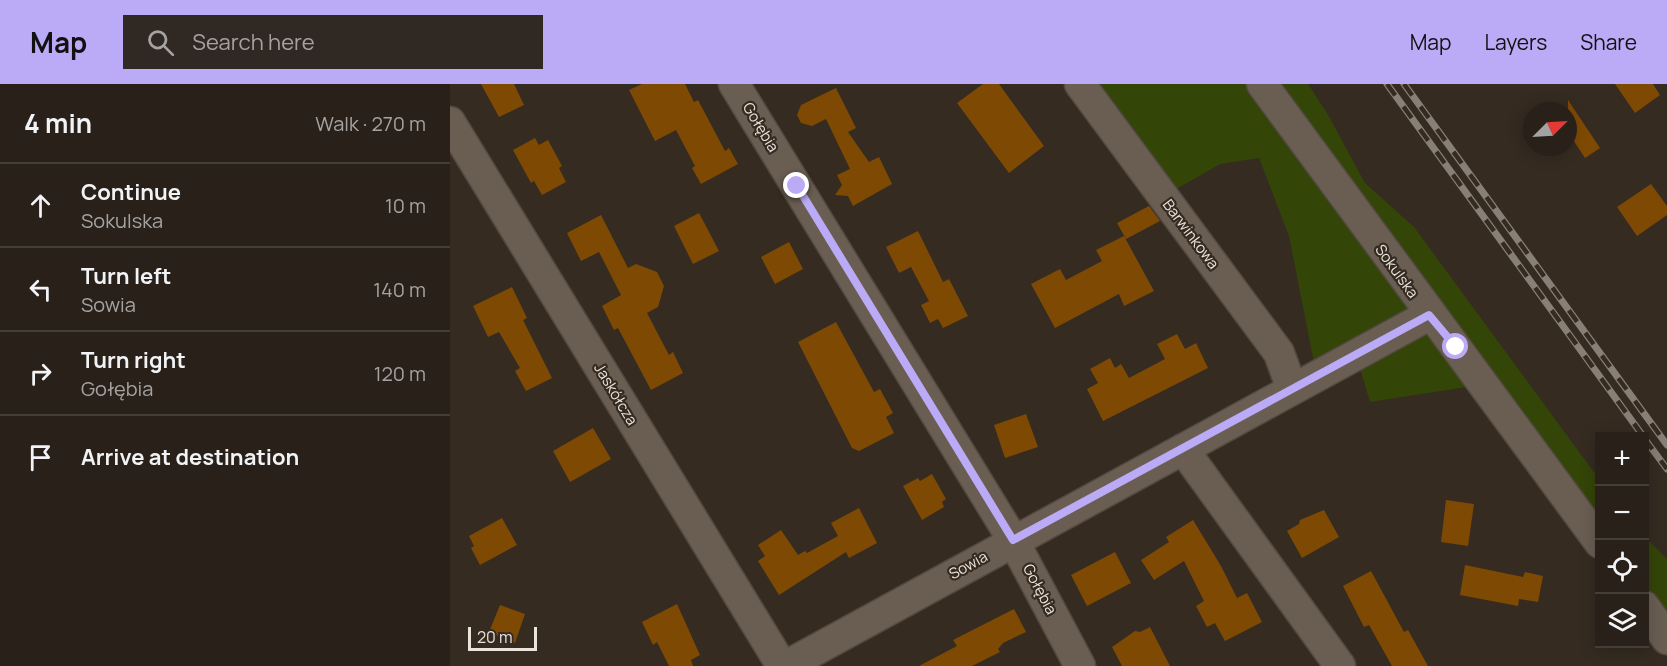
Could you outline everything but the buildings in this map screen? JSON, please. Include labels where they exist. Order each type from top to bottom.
[{"type":"street","name":"Gołębia","points":[[734,84],[1013,540],[1080,666]]},
{"type":"street","name":"Barwinkowa","points":[[1080,84],[1279,353],[1292,389]]},
{"type":"street","name":"Sokulska","points":[[1262,84],[1429,315],[1456,347],[1597,540]]},
{"type":"street","name":"Jaskółcza","points":[[450,122],[784,666]]},
{"type":"street","name":"Sowia","points":[[784,666],[1429,315]]},
{"type":"street","points":[[1183,449],[1340,666]]},
{"type":"street","points":[[1649,613],[1667,639]]},
{"type":"green space","points":[[1094,84],[1308,84],[1327,113],[1365,183],[1414,227],[1595,474],[1595,527],[1473,386],[1370,402],[1354,348],[1315,368],[1289,236],[1259,158],[1220,164],[1173,191]]},
{"type":"green space","points":[[1649,541],[1667,559],[1667,629],[1649,602]]},
{"type":"railway","points":[[1387,84],[1640,432]]},
{"type":"railway","points":[[1404,84],[1667,445]]},
{"type":"railway","points":[[1649,445],[1667,469]]},
{"type":"route","points":[[797,186],[1013,540],[1429,315],[1456,347]]}]
